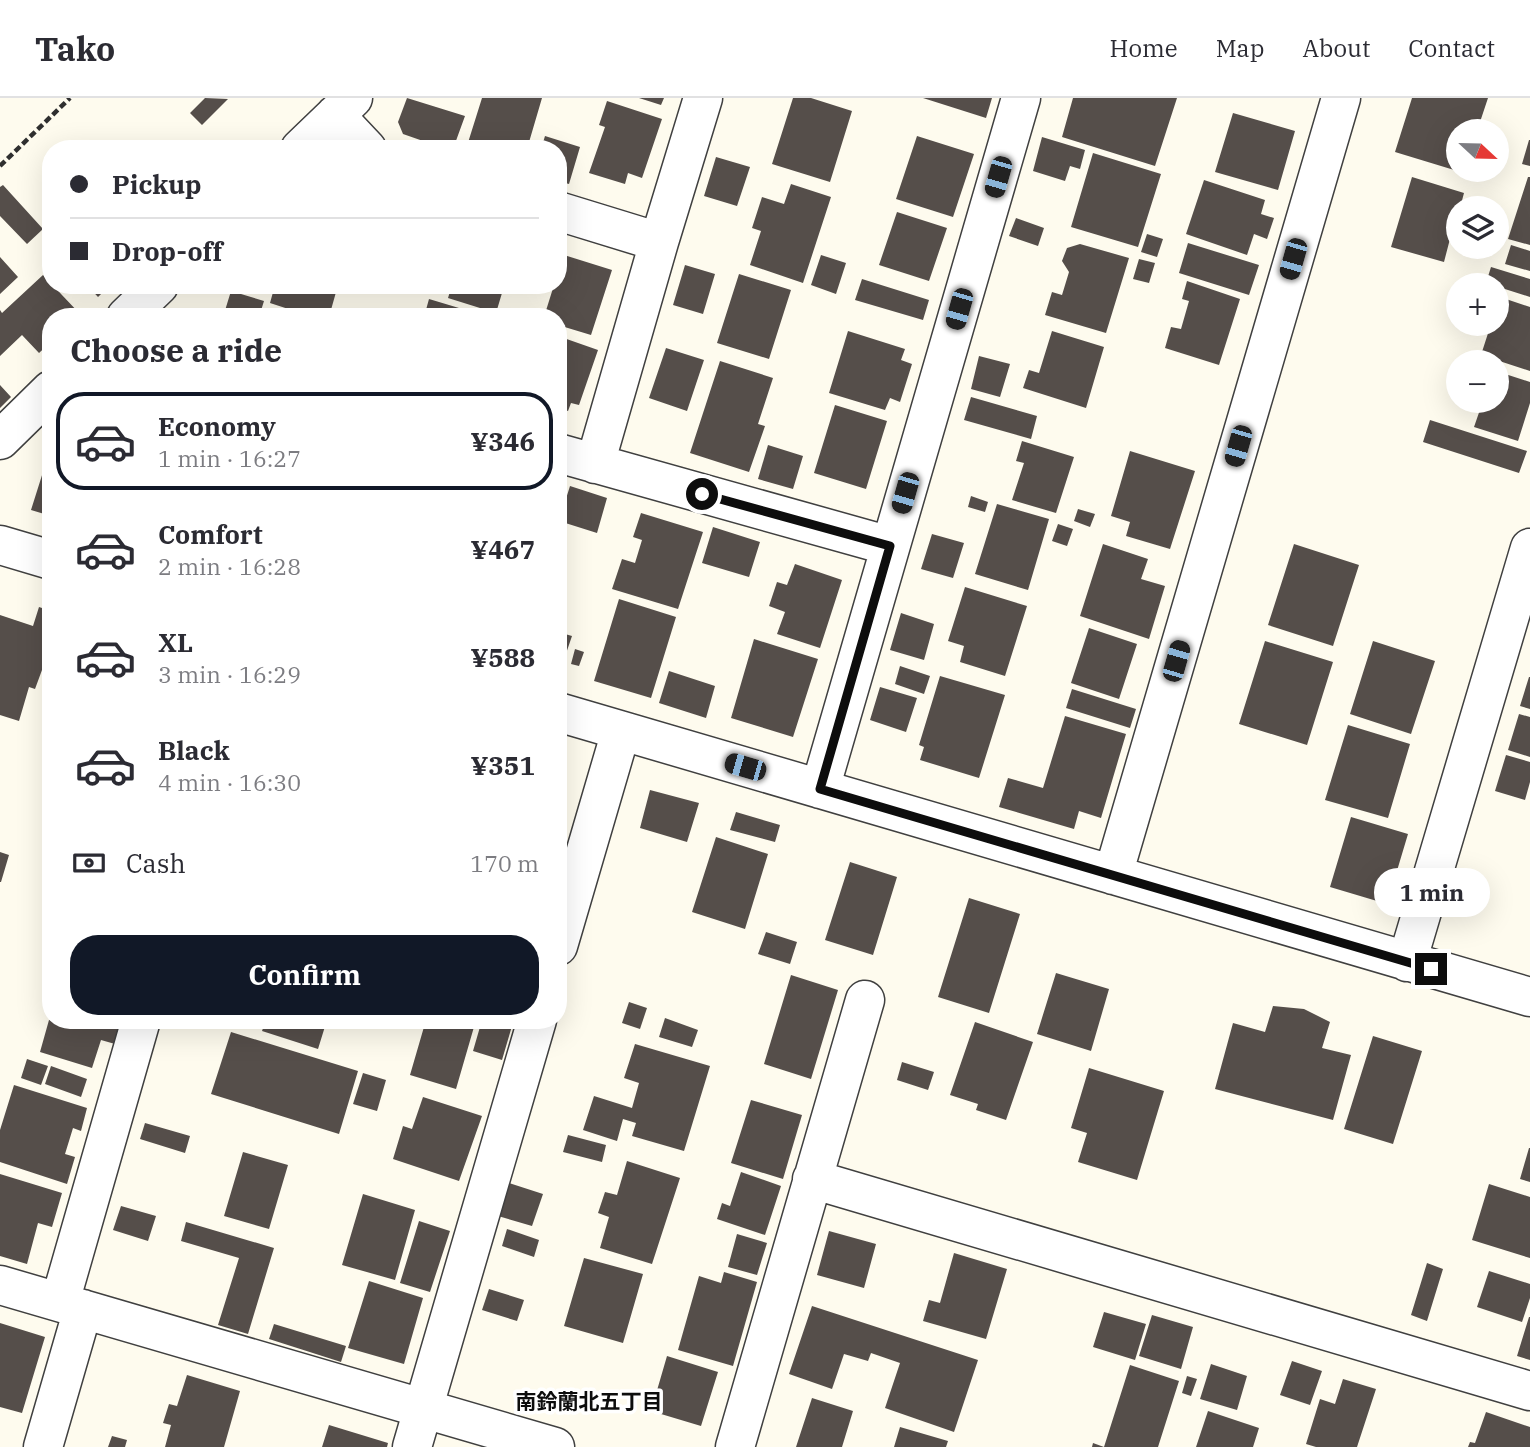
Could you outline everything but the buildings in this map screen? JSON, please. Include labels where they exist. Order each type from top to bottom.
[{"type":"street","points":[[596,464],[703,98]]},
{"type":"street","points":[[820,789],[1021,98]]},
{"type":"street","points":[[1113,875],[1341,98]]},
{"type":"street","points":[[309,140],[344,106],[362,140]]},
{"type":"street","points":[[567,214],[659,242]]},
{"type":"street","points":[[0,440],[42,399]]},
{"type":"street","points":[[567,456],[890,546]]},
{"type":"street","points":[[0,545],[42,557]]},
{"type":"street","points":[[1407,962],[1530,548]]},
{"type":"street","points":[[567,715],[1530,997]]},
{"type":"street","points":[[567,915],[621,732]]},
{"type":"street","points":[[735,1447],[864,1000]]},
{"type":"street","points":[[43,1447],[71,1306],[139,1029]]},
{"type":"street","points":[[412,1447],[534,1029]]},
{"type":"street","points":[[812,1179],[1530,1391]]},
{"type":"street","points":[[0,1285],[555,1447]]},
{"type":"path","points":[[0,166],[70,98]]},
{"type":"district","name":"南鈴蘭北五丁目","points":[[589,1402]]},
{"type":"route","points":[[702,494],[890,546],[820,789],[1431,969]]}]
